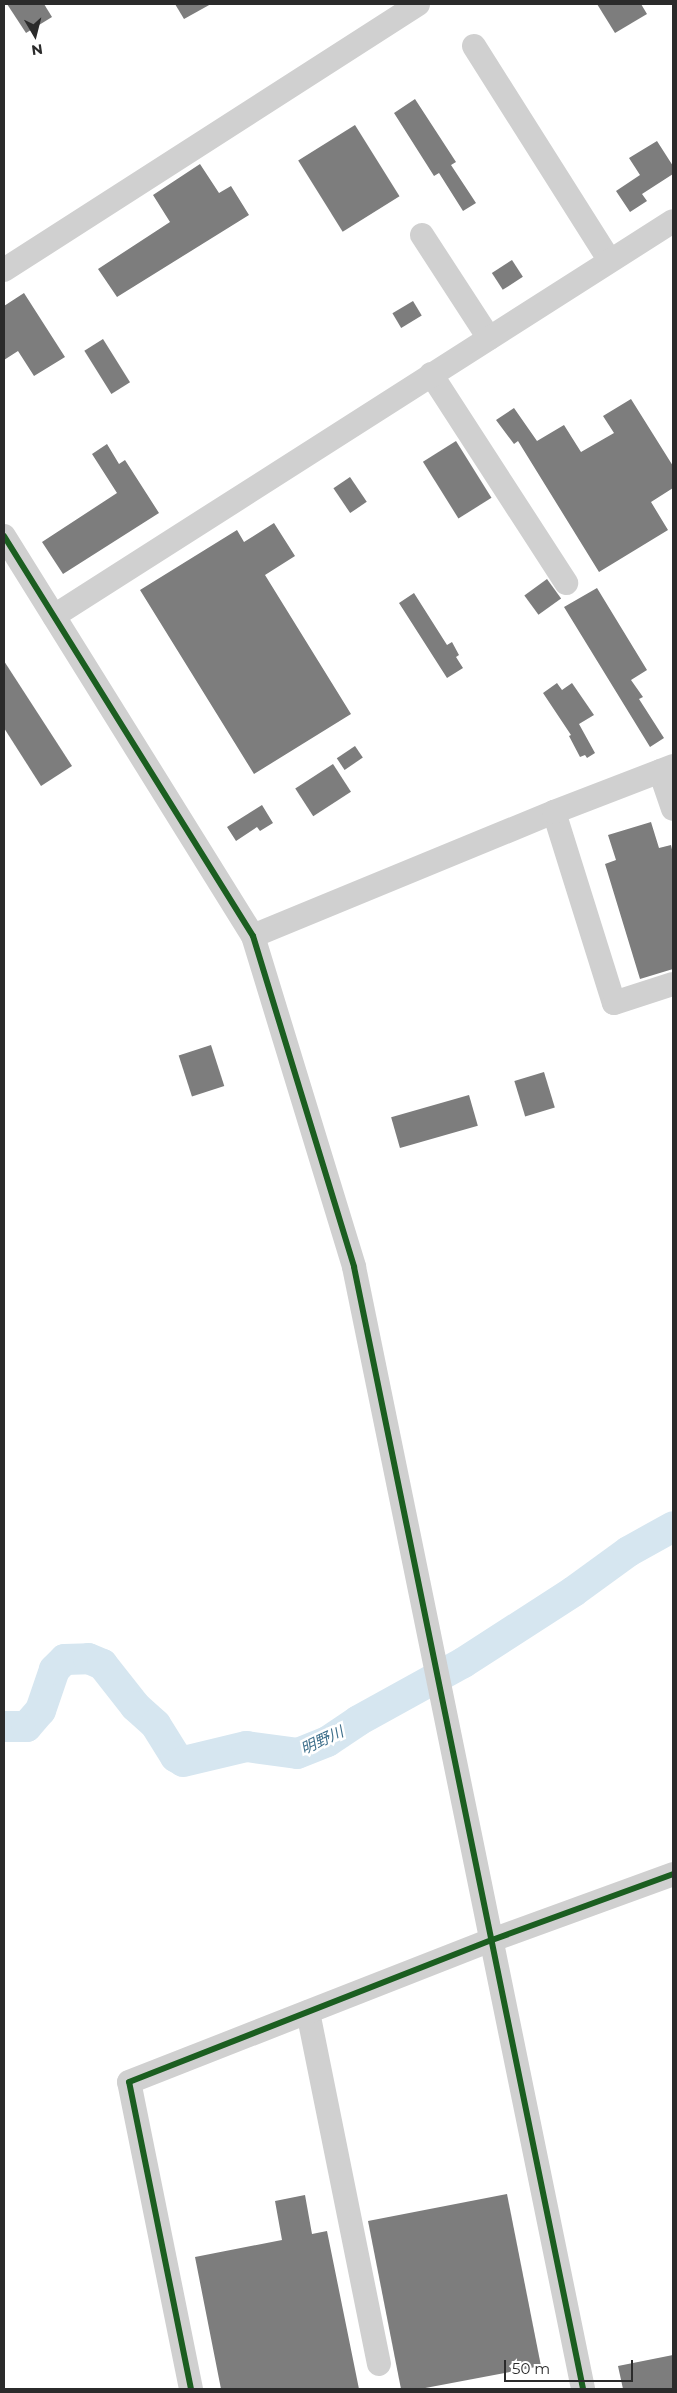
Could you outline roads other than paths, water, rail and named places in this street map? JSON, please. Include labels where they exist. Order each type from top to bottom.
[{"type":"street","points":[[4,270],[418,4]]},
{"type":"street","points":[[474,46],[610,261]]},
{"type":"street","points":[[54,616],[431,374],[673,222]]},
{"type":"street","points":[[422,235],[489,338]]},
{"type":"street","points":[[431,374],[566,583]]},
{"type":"street","points":[[4,536],[253,936],[354,1267],[583,2389]]},
{"type":"street","points":[[253,936],[554,812],[667,769],[673,809]]},
{"type":"street","points":[[554,812],[614,1003],[673,984]]},
{"type":"street","points":[[191,2389],[130,2082],[492,1940],[673,1874]]},
{"type":"street","points":[[308,2012],[379,2364]]},
{"type":"waterway","name":"明野川","points":[[4,1726],[26,1726],[40,1710],[54,1669],[64,1659],[88,1658],[102,1664],[135,1706],[155,1724],[175,1756],[183,1761],[246,1746],[297,1753],[327,1741],[358,1720],[463,1662],[573,1591],[628,1551],[673,1526]]}]
